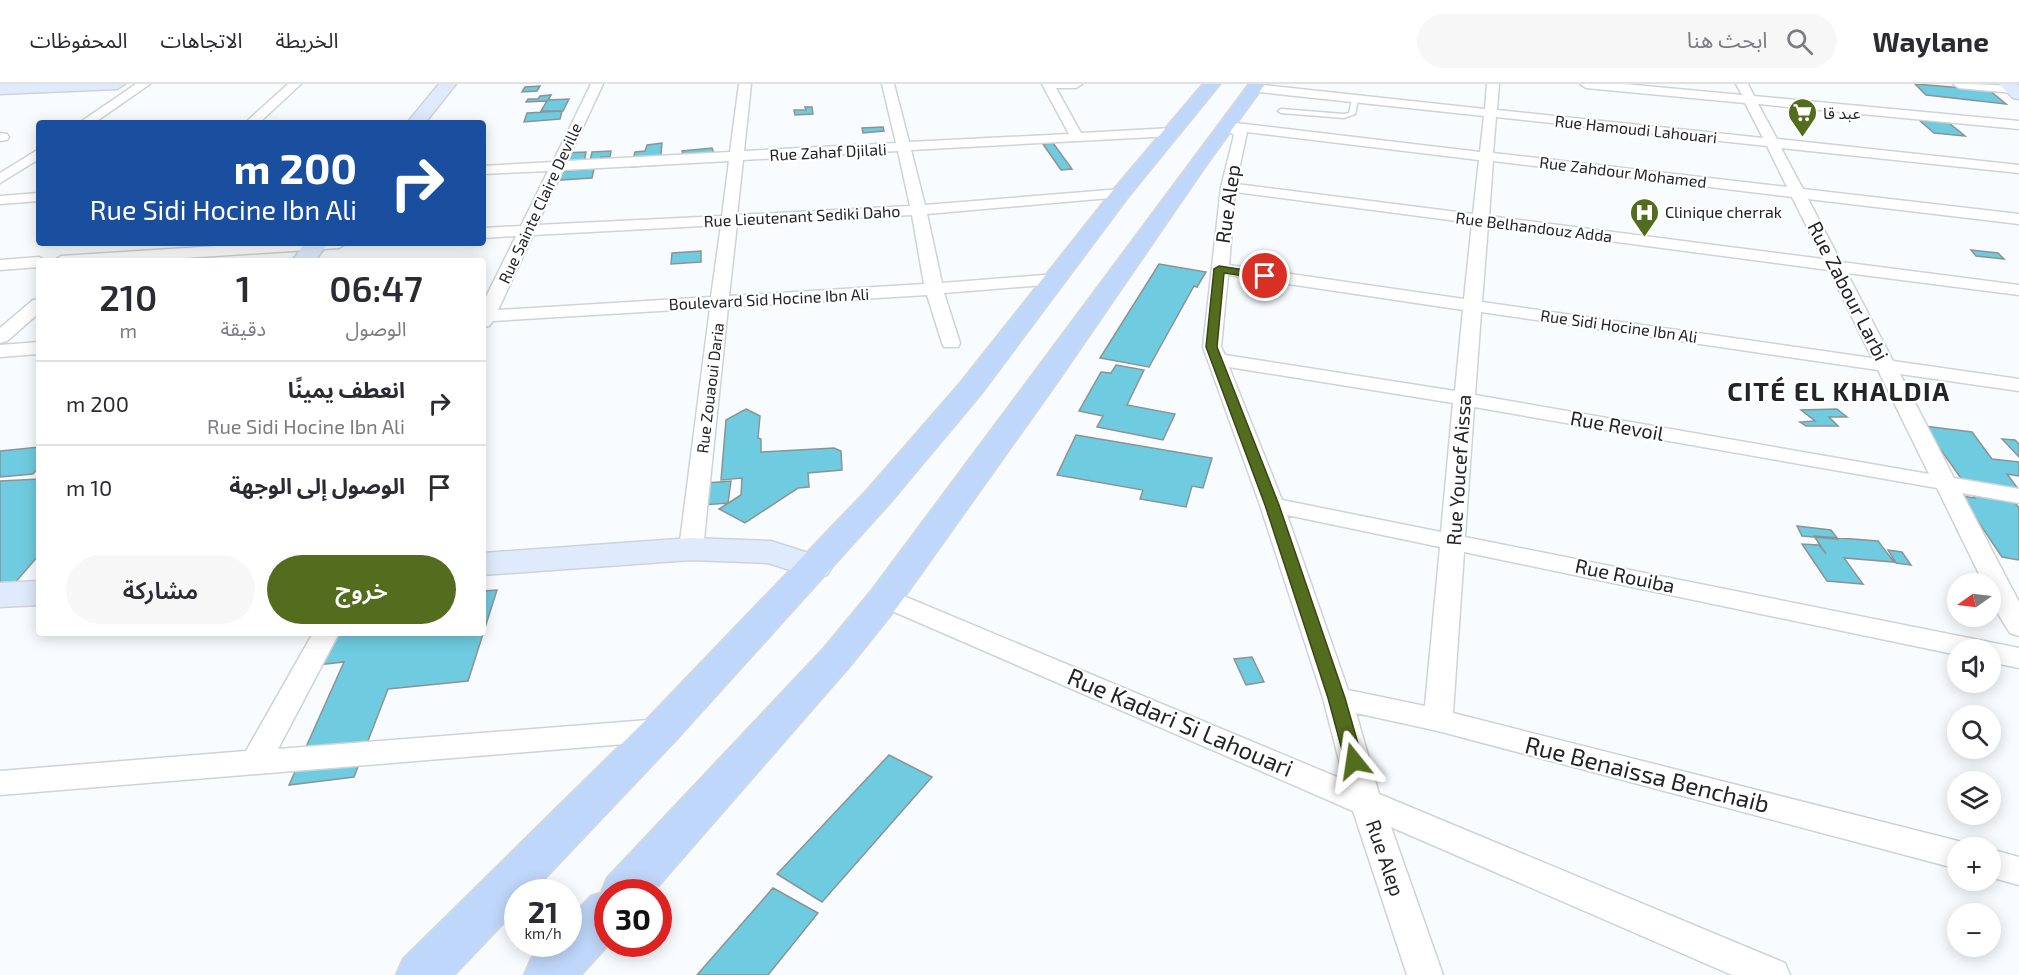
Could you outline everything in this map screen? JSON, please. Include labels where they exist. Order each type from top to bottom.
[{"type":"main road","points":[[421,975],[661,730],[878,497],[963,397],[1122,194],[1212,84]]},
{"type":"main road","points":[[636,879],[837,657],[885,598],[1048,375],[1202,157],[1256,86]]},
{"type":"main road","points":[[549,975],[594,926]]},
{"type":"street","points":[[0,89],[117,84]]},
{"type":"street","points":[[90,120],[144,84]]},
{"type":"street","points":[[254,120],[295,84]]},
{"type":"street","points":[[418,120],[448,84]]},
{"type":"street","name":"Rue Sainte Claire Deville","points":[[486,314],[597,84]]},
{"type":"street","name":"Rue Zouaoui Daria","points":[[691,549],[745,84]]},
{"type":"street","points":[[888,84],[919,210],[934,290],[951,343]]},
{"type":"street","points":[[1076,84],[1048,85],[1077,136]]},
{"type":"street","name":"Rue Youcef Aissa","points":[[1438,720],[1493,84]]},
{"type":"street","points":[[1586,84],[1745,92],[2019,125]]},
{"type":"street","points":[[1959,84],[2013,89]]},
{"type":"street","name":"Rue Hamoudi Lahouari","points":[[1256,86],[1490,114],[2019,169]]},
{"type":"street","name":"Rue Zabour Larbi","points":[[1745,92],[2019,627]]},
{"type":"street","name":"Rue Zahdour Mohamed","points":[[1227,126],[2019,219]]},
{"type":"street","name":"Rue Alep","points":[[1227,126],[1241,133],[1228,187],[1212,347],[1272,505],[1336,698],[1366,802],[1425,975]]},
{"type":"street","name":"Rue Zahaf Djilali","points":[[486,170],[1172,132]]},
{"type":"street","points":[[0,179],[36,155]]},
{"type":"street","name":"Rue Belhandouz Adda","points":[[1228,187],[2019,291]]},
{"type":"street","name":"Rue Lieutenant Sediki Daho","points":[[486,233],[919,210],[1122,194]]},
{"type":"street","points":[[0,200],[36,197]]},
{"type":"street","points":[[94,258],[108,246]]},
{"type":"street","points":[[136,258],[312,250],[327,246]]},
{"type":"street","points":[[0,265],[36,262]]},
{"type":"street","name":"Rue Sidi Hocine Ibn Ali","points":[[1219,269],[2019,385]]},
{"type":"street","name":"Boulevard Sid Hocine Ibn Ali","points":[[486,318],[720,301],[934,290],[1056,279]]},
{"type":"street","points":[[0,337],[36,307]]},
{"type":"street","points":[[0,351],[36,348]]},
{"type":"street","name":"Rue Revoil","points":[[1215,359],[1464,399],[2019,496]]},
{"type":"street","name":"Rue Rouiba","points":[[1272,505],[1947,644]]},
{"type":"street","points":[[486,564],[691,549],[771,552],[815,567]]},
{"type":"street","name":"Rue Kadari Si Lahouari","points":[[885,598],[1773,975]]},
{"type":"street","points":[[256,761],[324,636]]},
{"type":"street","points":[[2001,654],[2019,658]]},
{"type":"street","name":"Rue Benaissa Benchaib","points":[[1336,698],[1438,720],[1947,852]]},
{"type":"street","points":[[0,783],[661,730]]},
{"type":"street","points":[[2001,866],[2019,871]]},
{"type":"lane","points":[[1281,111],[1344,116],[1352,114],[1355,99]]},
{"type":"building","points":[[1915,84],[1989,90],[2006,104],[1926,95]]},
{"type":"building","points":[[540,86],[537,91],[522,92],[525,87]]},
{"type":"building","points":[[551,95],[548,100],[569,99],[563,111],[541,111],[547,101],[526,102],[528,99]]},
{"type":"building","points":[[805,107],[812,107],[813,114],[795,115],[794,110],[806,110]]},
{"type":"building","points":[[562,111],[560,119],[524,122],[527,113]]},
{"type":"building","points":[[1919,120],[1949,123],[1965,136],[1934,133]]},
{"type":"building","points":[[883,127],[884,131],[863,133],[862,128]]},
{"type":"building","points":[[662,143],[660,165],[631,167],[635,152],[645,151],[647,145]]},
{"type":"building","points":[[1053,143],[1072,169],[1061,170],[1043,144]]},
{"type":"building","points":[[712,148],[716,159],[685,162],[682,151]]},
{"type":"building","points":[[611,151],[610,157],[601,157],[599,165],[589,165],[592,152]]},
{"type":"building","points":[[586,152],[584,163],[560,165],[563,153]]},
{"type":"building","points":[[594,169],[592,178],[547,181],[550,172]]},
{"type":"building","points":[[1971,250],[1998,253],[2004,259],[1976,256]]},
{"type":"building","points":[[701,251],[701,262],[671,264],[672,253]]},
{"type":"building","points":[[1159,264],[1206,272],[1197,287],[1194,286],[1149,367],[1100,358]]},
{"type":"building","points":[[1116,365],[1144,370],[1127,405],[1175,414],[1163,440],[1097,427],[1103,416],[1079,411],[1101,372],[1111,373]]},
{"type":"building","points":[[746,409],[760,416],[758,438],[761,439],[761,452],[834,448],[841,451],[842,470],[808,473],[809,487],[798,488],[745,523],[719,509],[741,495],[742,478],[721,480],[726,420]]},
{"type":"building","points":[[1837,409],[1847,417],[1829,417],[1838,426],[1806,426],[1800,422],[1815,421],[1801,410]]},
{"type":"building","points":[[1924,426],[1972,432],[1992,459],[2019,462],[2019,476],[2007,474],[2019,490],[2019,499],[2012,498],[2019,508],[2019,560],[2002,557],[1961,496],[1975,498]]},
{"type":"building","points":[[1076,435],[1212,458],[1203,488],[1192,486],[1186,507],[1140,499],[1143,490],[1057,475]]},
{"type":"building","points":[[2002,439],[2015,440],[2019,444],[2019,457]]},
{"type":"building","points":[[36,447],[36,470],[33,474],[0,477],[0,451]]},
{"type":"building","points":[[36,479],[36,558],[6,593],[0,593],[0,481]]},
{"type":"building","points":[[731,481],[728,503],[703,505],[706,483]]},
{"type":"building","points":[[1797,526],[1831,530],[1838,539],[1802,536]]},
{"type":"building","points":[[1814,536],[1878,541],[1894,562],[1844,558],[1863,584],[1827,581],[1802,544],[1819,545],[1826,554]]},
{"type":"building","points":[[1888,550],[1902,552],[1911,565],[1896,563]]},
{"type":"building","points":[[497,590],[486,625],[486,591]]},
{"type":"building","points":[[322,636],[482,636],[468,681],[388,689],[354,777],[289,785],[344,662],[307,666]]},
{"type":"building","points":[[1252,657],[1264,682],[1246,685],[1234,659]]},
{"type":"building","points":[[889,755],[932,777],[822,902],[777,874]]},
{"type":"building","points":[[773,888],[818,913],[768,975],[697,975]]},
{"type":"place","name":"عبد قا","points":[[1802,138]]},
{"type":"place","name":"Clinique cherrak","points":[[1644,238]]},
{"type":"district","name":"CITÉ EL KHALDIA","points":[[1839,392]]},
{"type":"route","points":[[1265,276],[1219,269],[1212,347],[1272,505],[1336,698],[1354,761]]}]
